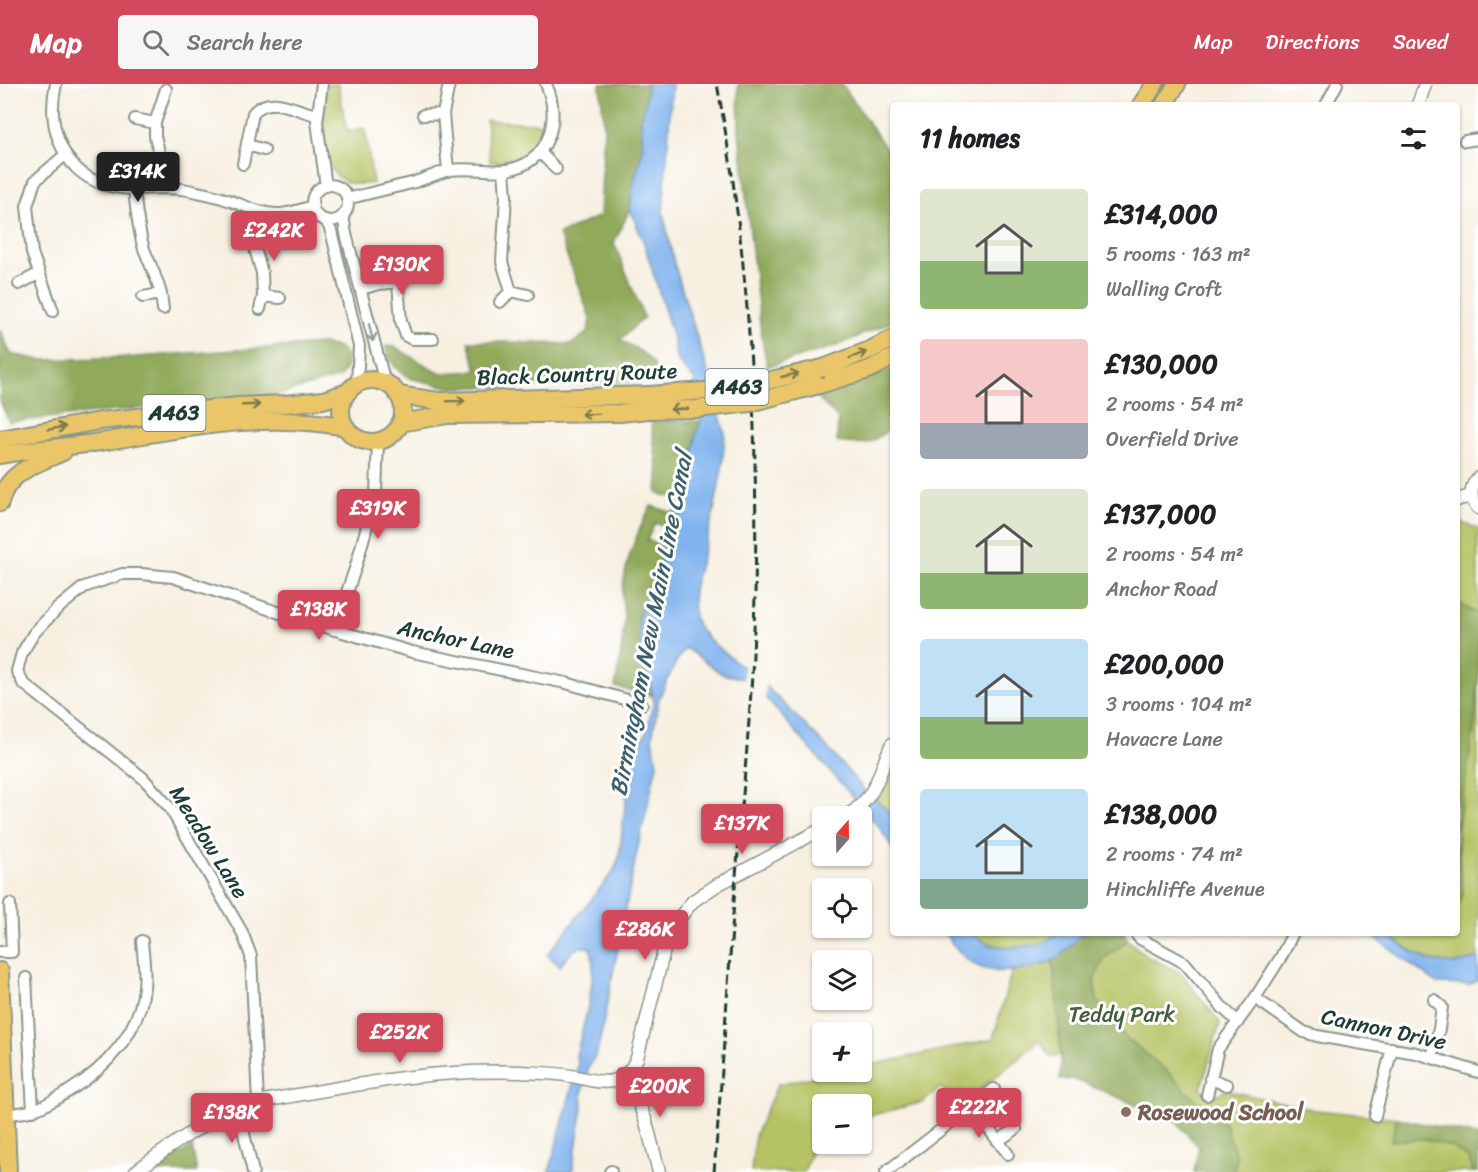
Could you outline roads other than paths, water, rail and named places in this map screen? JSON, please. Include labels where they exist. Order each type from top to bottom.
[{"type":"highway","points":[[1143,102],[1155,84]]},
{"type":"highway","points":[[1166,102],[1177,84]]},
{"type":"highway","name":"Black Country Route","points":[[378,441],[391,435],[400,423],[447,415],[620,413],[649,403],[823,368],[890,340]]},
{"type":"highway","name":"Black Country Route","points":[[398,395],[438,401],[649,403],[697,409],[750,403],[867,370],[890,359]]},
{"type":"highway","points":[[378,441],[360,439],[346,427],[342,407],[353,388],[371,380],[385,383],[398,395],[402,407],[400,423]]},
{"type":"highway","name":"A463","points":[[0,439],[100,421],[238,406],[323,400],[353,388]]},
{"type":"highway","name":"A463","points":[[0,455],[190,427],[268,420],[313,421],[346,427]]},
{"type":"highway","name":"A463","points":[[0,503],[10,481],[23,470],[77,445]]},
{"type":"highway","points":[[0,971],[8,1172]]},
{"type":"street","points":[[56,84],[52,104],[56,136],[65,155],[75,167],[96,180],[111,186],[134,189],[168,188],[215,196],[267,214],[283,214],[313,206]]},
{"type":"street","points":[[322,84],[317,115],[326,186]]},
{"type":"street","points":[[448,171],[443,114],[449,84]]},
{"type":"street","points":[[347,199],[448,171],[467,168],[504,170],[522,164],[540,152],[548,138],[554,117],[553,104],[546,84]]},
{"type":"street","points":[[1328,102],[1337,84]]},
{"type":"street","points":[[1419,102],[1425,84]]},
{"type":"street","points":[[165,89],[155,123],[155,136],[168,188]]},
{"type":"street","points":[[243,164],[253,113],[264,104],[277,103],[317,115]]},
{"type":"street","points":[[423,115],[443,114]]},
{"type":"street","points":[[135,119],[155,123]]},
{"type":"street","points":[[1465,141],[1478,139]]},
{"type":"street","points":[[248,145],[264,150]]},
{"type":"street","points":[[540,152],[556,169]]},
{"type":"street","points":[[53,311],[32,253],[27,206],[35,182],[65,155]]},
{"type":"street","points":[[504,170],[506,196],[502,262],[511,291]]},
{"type":"street","points":[[326,220],[337,219],[347,209],[344,192],[337,187],[326,186],[315,194],[313,206],[317,214],[326,220],[331,231],[359,346],[353,388]]},
{"type":"street","points":[[134,189],[138,228],[145,251],[154,269],[163,309]]},
{"type":"street","points":[[253,210],[248,225],[262,273],[263,296],[260,309]]},
{"type":"street","points":[[343,215],[345,232],[385,383]]},
{"type":"street","points":[[361,289],[379,284],[398,283],[417,268],[435,266]]},
{"type":"street","points":[[19,284],[38,274]]},
{"type":"street","points":[[398,283],[401,321],[406,336],[412,339],[433,339]]},
{"type":"street","points":[[511,291],[528,295]]},
{"type":"street","points":[[500,302],[511,291]]},
{"type":"street","points":[[143,297],[161,294]]},
{"type":"street","points":[[263,296],[280,298]]},
{"type":"street","points":[[334,630],[356,566],[376,493],[378,441]]},
{"type":"street","points":[[1478,478],[1471,489],[1471,496],[1478,508]]},
{"type":"street","points":[[1460,499],[1471,496]]},
{"type":"street","name":"Anchor Lane","points":[[18,663],[34,633],[57,609],[84,587],[122,574],[173,578],[334,630],[412,652],[566,682],[642,704]]},
{"type":"street","name":"Meadow Lane","points":[[18,663],[17,671],[23,682],[144,778],[170,808],[242,932],[251,956],[258,1101]]},
{"type":"street","points":[[858,806],[876,787],[890,749]]},
{"type":"street","points":[[135,1172],[186,1135],[236,1108],[258,1101],[401,1079],[476,1071],[613,1081],[628,1073],[637,1058],[665,946],[680,917],[693,901],[717,885],[812,834]]},
{"type":"street","points":[[0,952],[12,952],[10,904]]},
{"type":"street","points":[[1137,936],[1185,963],[1238,1022]]},
{"type":"street","points":[[1207,1095],[1218,1049],[1255,998],[1292,936]]},
{"type":"street","points":[[6,1114],[33,1112],[87,1080],[117,1051],[130,1030],[141,1003],[145,972],[142,941]]},
{"type":"street","points":[[26,978],[33,1112]]},
{"type":"street","name":"Cannon Drive","points":[[1255,998],[1294,1025],[1317,1036],[1392,1048],[1432,1057],[1478,1072]]},
{"type":"street","points":[[1432,1057],[1439,1029],[1442,1002]]},
{"type":"street","points":[[1376,1116],[1392,1048]]},
{"type":"street","points":[[628,1073],[646,1122],[659,1172]]},
{"type":"street","points":[[1210,1079],[1227,1084]]},
{"type":"street","points":[[886,1172],[994,1089]]},
{"type":"street","points":[[1379,1103],[1391,1106]]},
{"type":"street","points":[[971,1106],[1008,1154]]},
{"type":"street","points":[[236,1108],[242,1121],[254,1172]]},
{"type":"street","points":[[998,1141],[1016,1129]]},
{"type":"water","name":"Birmingham New Main Line Canal","points":[[647,84],[672,84],[663,212],[674,263],[725,434],[722,469],[713,516],[693,589],[694,618],[709,640],[767,687],[823,743],[864,789],[889,812],[890,845],[872,819],[872,806],[861,806],[764,696],[741,678],[722,674],[686,648],[677,660],[659,698],[652,738],[657,764],[636,856],[597,1053],[589,1066],[582,1093],[583,1107],[572,1172],[549,1172],[578,1065],[576,1056],[592,986],[593,959],[590,948],[585,947],[576,949],[560,966],[547,955],[613,872],[619,857],[631,758],[646,733],[654,701],[647,673],[644,672],[638,618],[688,494],[696,435],[701,421],[694,379],[677,361],[672,334],[644,243],[630,209],[633,186],[643,148],[641,118],[646,102]]},
{"type":"water","points":[[947,936],[976,936],[988,944],[1007,948],[1040,945],[1054,936],[1080,936],[1052,961],[1036,967],[1008,971],[976,966]]},
{"type":"water","points":[[1373,936],[1390,936],[1401,945],[1429,961],[1455,964],[1478,958],[1478,981],[1468,985],[1437,984]]},
{"type":"railway","points":[[714,1172],[751,694],[756,562],[754,425],[745,288],[729,152],[717,84]]},
{"type":"place","name":"Rosewood School","points":[[1126,1112]]},
{"type":"park label","name":"Teddy Park","points":[[1122,1014]]}]
